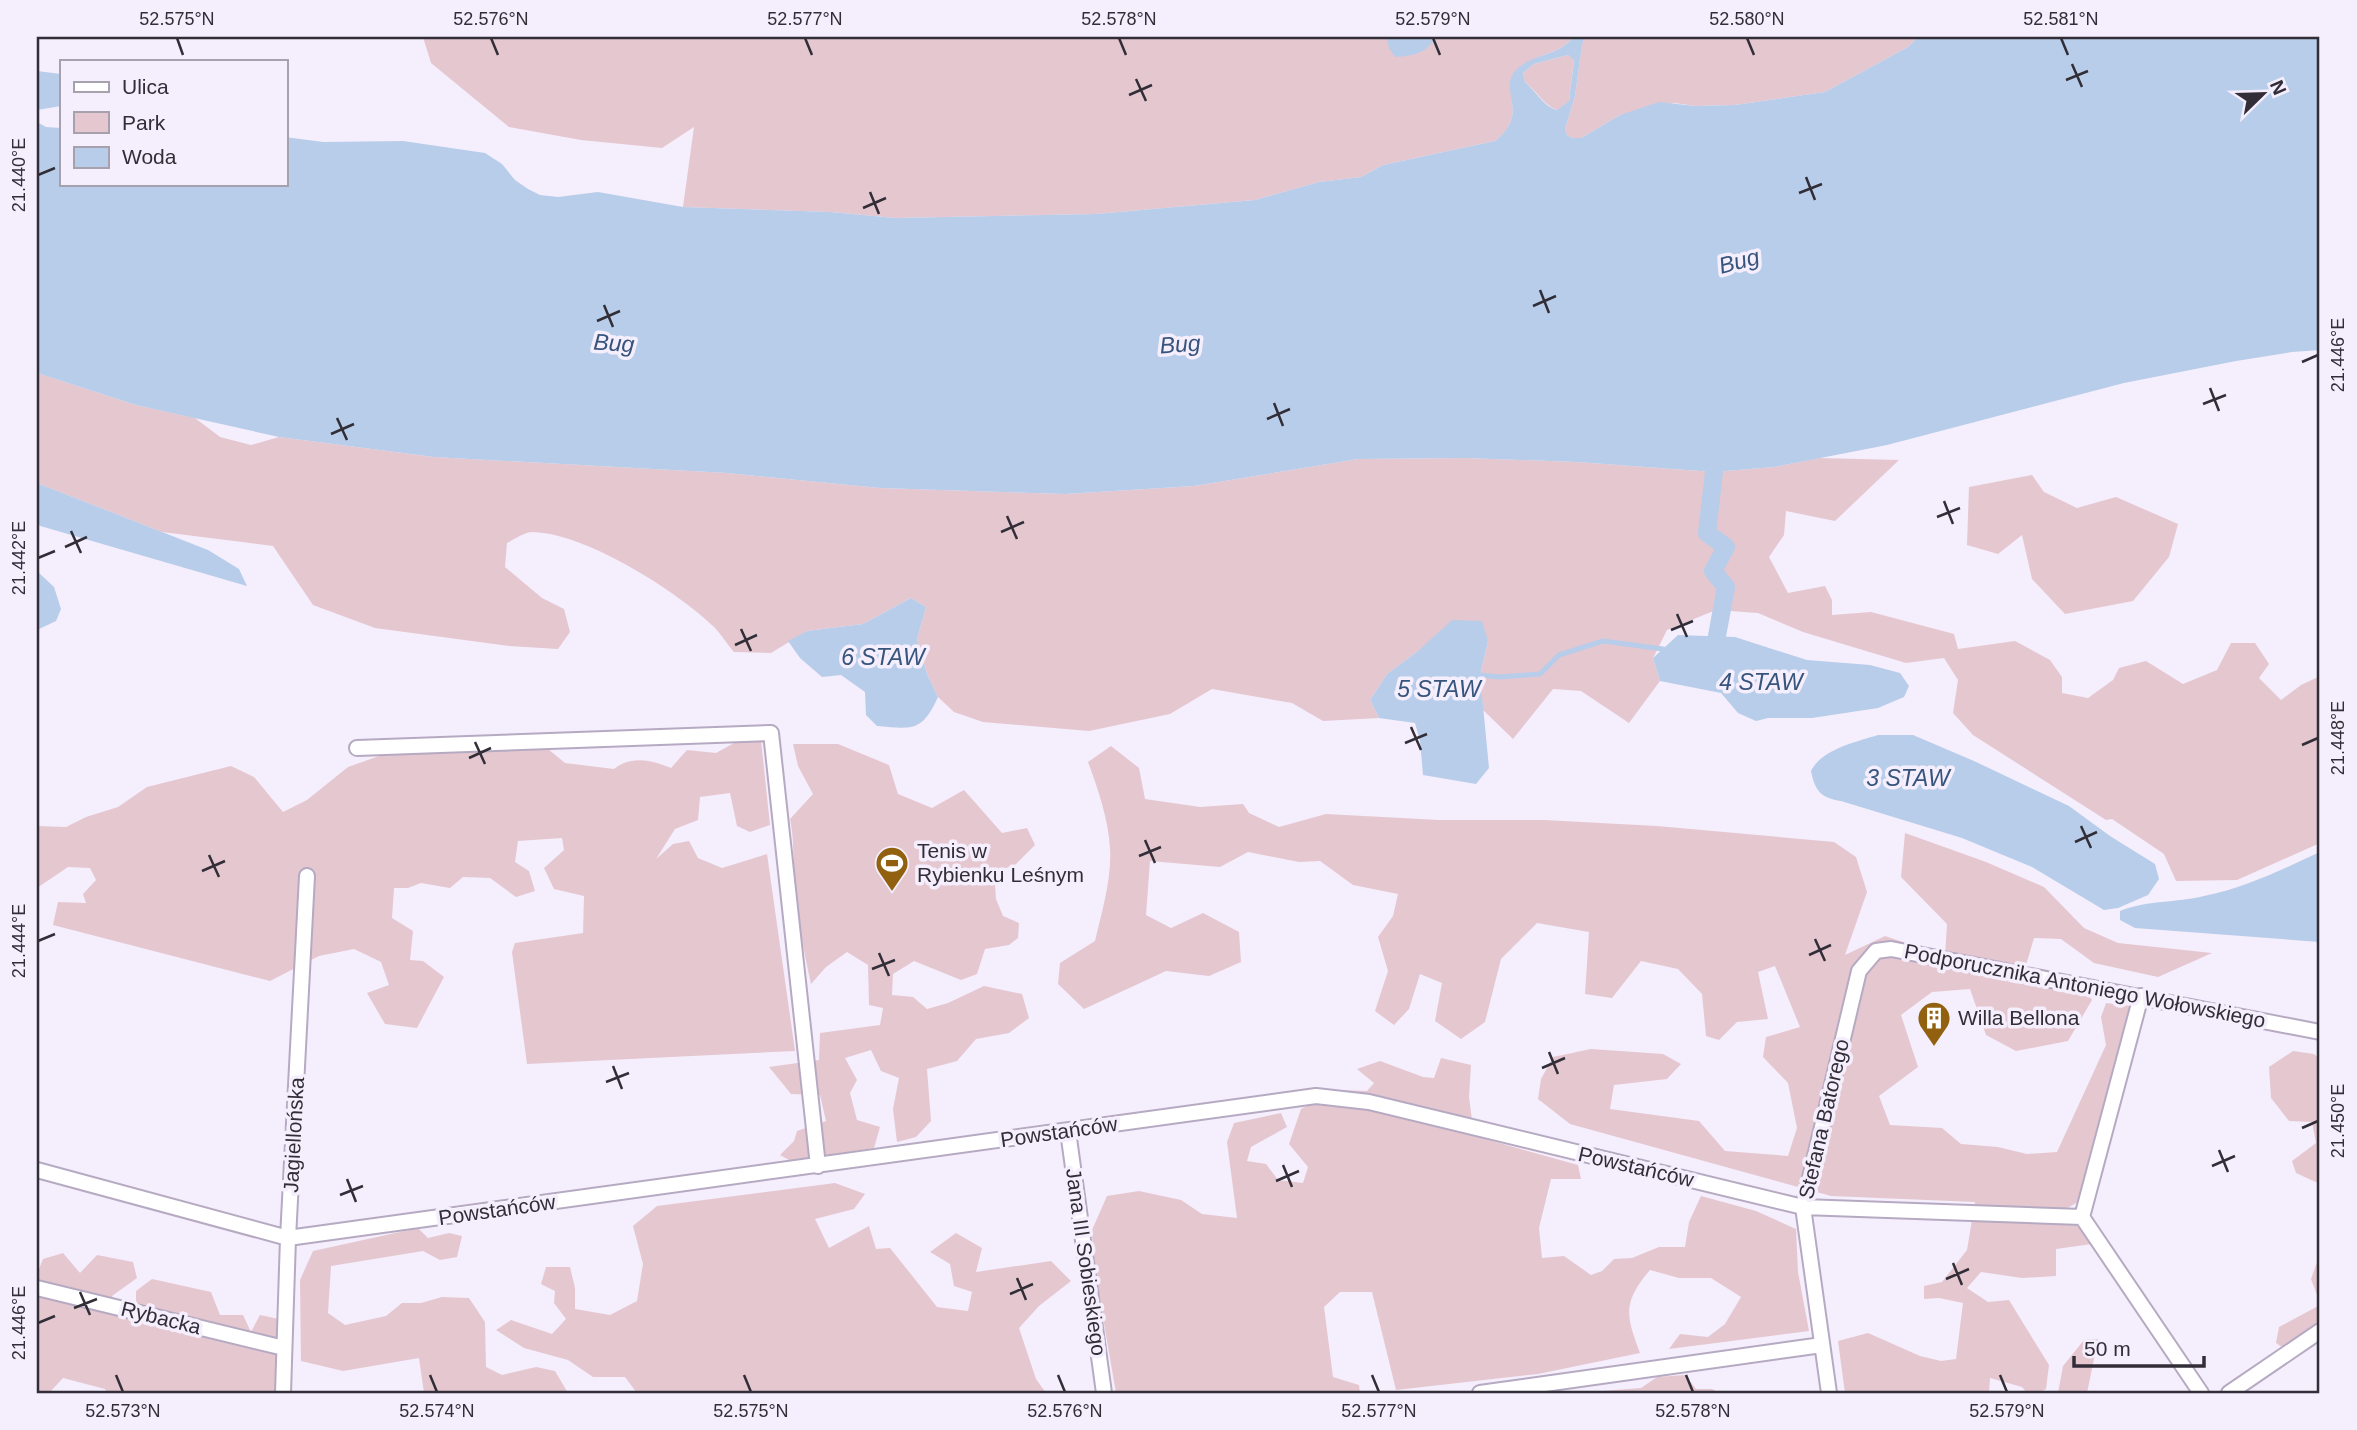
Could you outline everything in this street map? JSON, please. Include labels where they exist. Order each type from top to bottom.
[{"type":"street","points":[[357,748],[771,733],[818,1166]]},
{"type":"street","name":"Jagiellońska","points":[[283,1393],[288,1238],[307,876]]},
{"type":"street","name":"Podporucznika Antoniego Wołowskiego","points":[[1858,971],[1876,951],[1891,949],[2320,1032]]},
{"type":"street","name":"Stefana Batorego","points":[[1829,1393],[1803,1207],[1858,971]]},
{"type":"street","points":[[2141,996],[2082,1217],[2201,1393]]},
{"type":"street","name":"Powstańców","points":[[37,1171],[288,1238],[1315,1096],[1368,1102],[1803,1207],[2082,1217]]},
{"type":"street","name":"Jana III Sobieskiego","points":[[1068,1131],[1104,1393]]},
{"type":"street","name":"Rybacka","points":[[37,1288],[285,1348]]},
{"type":"street","points":[[2229,1393],[2320,1331]]},
{"type":"street","points":[[1480,1393],[1822,1345]]},
{"type":"green space","points":[[423,37],[1573,37],[1563,47],[1529,63],[1510,85],[1512,116],[1507,129],[1495,141],[1383,165],[1361,177],[1319,182],[1255,200],[1096,214],[895,218],[831,212],[683,207],[694,127],[662,148],[581,140],[509,127],[431,63]]},
{"type":"green space","points":[[1585,37],[1918,37],[1908,47],[1825,92],[1735,105],[1695,106],[1674,103],[1620,115],[1581,138],[1572,138],[1567,135],[1565,129],[1575,96]]},
{"type":"green space","points":[[1568,55],[1574,59],[1569,101],[1558,110],[1525,82],[1523,73],[1534,64]]},
{"type":"green space","points":[[37,373],[136,405],[195,418],[220,437],[251,445],[279,437],[434,457],[727,473],[880,488],[1065,494],[1194,486],[1358,459],[1466,458],[1577,462],[1714,472],[1774,467],[1819,458],[1899,460],[1835,521],[1786,511],[1784,535],[1769,557],[1788,593],[1825,586],[1832,600],[1832,615],[1871,612],[1954,634],[1958,649],[2015,641],[2050,660],[2062,677],[2062,693],[2088,698],[2113,680],[2119,668],[2146,661],[2183,684],[2217,670],[2231,643],[2255,643],[2269,664],[2259,678],[2281,700],[2301,685],[2320,676],[2320,843],[2237,880],[2176,881],[2164,854],[2112,819],[2106,820],[1973,735],[1953,713],[1958,680],[1944,658],[1906,663],[1803,632],[1758,613],[1716,610],[1667,630],[1653,658],[1660,681],[1629,723],[1581,691],[1553,689],[1513,739],[1483,710],[1480,675],[1488,641],[1418,651],[1387,674],[1370,700],[1379,718],[1323,721],[1292,703],[1212,689],[1170,714],[1089,731],[983,722],[954,712],[938,697],[927,674],[917,639],[926,607],[911,598],[863,624],[807,631],[771,653],[734,652],[717,630],[698,613],[654,581],[577,542],[531,532],[507,543],[505,567],[542,598],[564,609],[570,632],[558,649],[509,646],[375,628],[313,605],[273,546],[162,532],[37,483]]},
{"type":"green space","points":[[2032,475],[2044,492],[2077,508],[2116,497],[2178,524],[2169,557],[2133,601],[2065,614],[2032,579],[2022,535],[1998,554],[1967,545],[1969,487]]},
{"type":"green space","points":[[761,740],[770,825],[750,832],[737,826],[730,793],[700,797],[698,820],[675,829],[656,859],[673,844],[689,841],[698,858],[722,868],[767,854],[795,1051],[527,1064],[512,952],[515,943],[583,933],[584,896],[554,889],[544,868],[564,850],[562,838],[518,841],[515,862],[529,871],[535,891],[516,897],[490,878],[463,877],[450,888],[421,883],[408,888],[394,888],[392,918],[413,931],[410,960],[423,961],[444,977],[417,1028],[385,1024],[367,993],[389,985],[381,962],[354,949],[319,956],[270,981],[53,925],[58,902],[86,903],[83,894],[96,880],[90,868],[68,867],[37,888],[37,826],[66,827],[86,817],[118,807],[147,787],[231,766],[254,777],[283,812],[307,800],[348,767],[416,743],[542,744],[565,763],[614,769],[634,760],[671,768],[687,750],[716,753],[734,743]]},
{"type":"green space","points":[[793,744],[838,744],[889,765],[898,794],[932,808],[964,790],[1002,833],[1027,828],[1035,845],[1015,865],[994,872],[996,899],[1003,916],[1019,923],[1018,938],[1009,945],[985,949],[977,974],[961,980],[914,961],[893,974],[892,995],[913,997],[927,1009],[948,1003],[984,986],[1022,994],[1029,1018],[1009,1033],[976,1039],[957,1061],[927,1069],[931,1121],[916,1137],[897,1142],[893,1109],[899,1078],[881,1071],[871,1050],[845,1058],[857,1080],[850,1093],[857,1120],[880,1127],[874,1148],[791,1161],[780,1155],[794,1141],[797,1131],[826,1121],[820,1095],[791,1094],[769,1067],[819,1060],[820,1033],[880,1025],[883,1008],[869,1005],[868,965],[847,952],[826,967],[811,984],[796,902],[790,819],[813,794],[798,766]]},
{"type":"green space","points":[[1111,746],[1139,768],[1145,799],[1200,807],[1243,804],[1249,813],[1279,827],[1326,814],[1657,826],[1834,842],[1856,857],[1867,892],[1845,955],[1885,936],[1945,956],[1947,924],[1901,877],[1905,833],[1986,862],[2044,887],[2084,928],[2118,943],[2212,953],[2158,977],[2094,963],[2061,939],[2034,938],[2024,972],[2085,988],[2092,1000],[2068,1041],[2016,1051],[1986,1035],[1970,989],[1932,992],[1901,1015],[1918,1067],[1879,1096],[1890,1125],[1942,1128],[1961,1144],[1998,1147],[2027,1154],[2057,1152],[2106,1045],[2101,1017],[2106,1003],[2131,1006],[2078,1202],[2064,1210],[2092,1244],[2056,1249],[2056,1276],[2022,1278],[1981,1272],[1967,1288],[1988,1302],[2009,1300],[2049,1365],[2046,1389],[2038,1393],[2027,1393],[2022,1387],[1990,1378],[1989,1393],[1845,1393],[1838,1341],[1868,1333],[1920,1356],[1941,1361],[1956,1359],[1963,1303],[1939,1298],[1924,1299],[1924,1286],[1942,1282],[1967,1250],[1975,1202],[1831,1196],[1570,1124],[1538,1099],[1541,1079],[1553,1057],[1591,1049],[1663,1054],[1681,1064],[1667,1079],[1614,1085],[1610,1109],[1699,1121],[1725,1151],[1788,1156],[1797,1128],[1788,1083],[1763,1057],[1766,1037],[1800,1027],[1775,966],[1758,972],[1768,1019],[1737,1022],[1719,1040],[1706,1036],[1702,994],[1678,969],[1641,961],[1612,998],[1585,994],[1589,932],[1537,923],[1501,959],[1485,1022],[1461,1039],[1435,1021],[1442,983],[1420,974],[1409,1009],[1394,1025],[1375,1011],[1388,971],[1378,937],[1393,916],[1398,894],[1353,885],[1320,861],[1299,862],[1248,852],[1220,867],[1150,861],[1146,915],[1171,928],[1203,913],[1239,932],[1241,962],[1209,976],[1166,971],[1084,1009],[1058,984],[1060,963],[1095,941],[1110,859],[1107,826],[1088,762]]},
{"type":"green space","points":[[2293,1051],[2314,1054],[2320,1059],[2320,1184],[2296,1173],[2292,1161],[2316,1143],[2312,1122],[2289,1121],[2271,1098],[2269,1067]]},
{"type":"green space","points":[[1441,1058],[1471,1065],[1469,1097],[1474,1136],[1578,1165],[1581,1179],[1551,1179],[1539,1228],[1542,1258],[1564,1256],[1591,1275],[1602,1271],[1614,1259],[1632,1258],[1659,1247],[1685,1247],[1689,1222],[1701,1196],[1756,1211],[1796,1229],[1798,1272],[1809,1331],[1669,1349],[1680,1334],[1708,1337],[1725,1324],[1741,1297],[1711,1278],[1679,1278],[1650,1270],[1635,1292],[1629,1310],[1640,1353],[1538,1374],[1396,1390],[1372,1292],[1340,1292],[1324,1307],[1333,1377],[1359,1385],[1360,1393],[1116,1393],[1093,1260],[1092,1230],[1107,1196],[1139,1191],[1181,1200],[1202,1214],[1237,1218],[1227,1142],[1234,1123],[1281,1113],[1287,1127],[1251,1147],[1247,1161],[1266,1164],[1278,1180],[1303,1183],[1308,1167],[1289,1144],[1301,1109],[1337,1090],[1367,1091],[1374,1083],[1357,1069],[1380,1061],[1423,1077],[1434,1078]]},
{"type":"green space","points":[[835,1183],[865,1194],[854,1209],[815,1219],[829,1248],[869,1226],[876,1249],[890,1248],[937,1307],[968,1311],[972,1292],[954,1286],[950,1264],[930,1252],[956,1233],[982,1248],[976,1272],[1051,1261],[1071,1281],[1039,1306],[1019,1328],[1036,1379],[1046,1393],[637,1393],[625,1377],[593,1377],[568,1360],[524,1348],[496,1330],[511,1320],[552,1334],[566,1319],[554,1303],[555,1291],[541,1284],[546,1267],[570,1267],[575,1288],[575,1309],[610,1315],[637,1301],[643,1264],[633,1226],[657,1206]]},
{"type":"green space","points":[[418,1228],[428,1238],[449,1233],[462,1236],[457,1257],[440,1260],[423,1251],[331,1266],[328,1313],[345,1325],[386,1316],[402,1303],[421,1303],[442,1297],[469,1298],[485,1322],[486,1367],[502,1375],[536,1367],[555,1371],[568,1393],[424,1393],[419,1358],[343,1371],[301,1361],[300,1280],[313,1251]]},
{"type":"green space","points":[[63,1253],[80,1273],[97,1255],[133,1262],[137,1278],[112,1296],[123,1317],[136,1315],[136,1291],[152,1279],[211,1292],[220,1315],[243,1315],[251,1332],[260,1315],[279,1319],[275,1393],[107,1393],[105,1389],[63,1378],[50,1392],[37,1392],[37,1274],[43,1259]]},
{"type":"green space","points":[[2320,1254],[2320,1303],[2311,1279]]},
{"type":"green space","points":[[2320,1305],[2320,1323],[2285,1349],[2276,1343],[2279,1327]]},
{"type":"green space","points":[[2098,1339],[2087,1393],[2058,1393],[2063,1366],[2084,1340]]},
{"type":"green space","points":[[1685,1375],[1696,1389],[1712,1389],[1720,1393],[1577,1393],[1641,1388],[1657,1377]]},
{"type":"water","points":[[1386,37],[1435,37],[1423,51],[1395,57]]},
{"type":"water","name":"Bug","points":[[1573,37],[1585,37],[1575,96],[1565,129],[1567,135],[1572,138],[1581,138],[1620,115],[1659,102],[1695,106],[1735,105],[1825,92],[1908,47],[1918,37],[2320,37],[2320,350],[2236,361],[2124,383],[1887,445],[1774,467],[1714,472],[1577,462],[1466,458],[1358,459],[1194,486],[1065,494],[880,488],[727,473],[434,457],[279,437],[136,405],[37,373],[37,122],[46,127],[60,128],[60,186],[287,186],[287,137],[323,142],[403,141],[485,153],[502,164],[515,180],[528,189],[540,195],[558,197],[598,192],[683,207],[831,212],[895,218],[1096,214],[1255,200],[1319,182],[1361,177],[1383,165],[1495,141],[1511,121],[1513,112],[1510,86],[1515,71],[1529,61],[1560,48]],"holes":[[[1568,55],[1574,60],[1569,101],[1557,110],[1552,108],[1525,82],[1523,73],[1534,64]]]},
{"type":"water","points":[[37,71],[60,74],[60,106],[37,110]]},
{"type":"water","points":[[37,483],[208,550],[239,569],[247,586],[37,525]]},
{"type":"water","points":[[37,571],[54,587],[61,609],[56,621],[37,630]]},
{"type":"water","name":"6 STAW","points":[[911,598],[926,607],[917,639],[927,674],[938,697],[927,717],[915,726],[877,726],[866,715],[865,692],[841,675],[822,677],[800,658],[788,641],[807,631],[863,624]]},
{"type":"water","name":"5 STAW","points":[[1452,620],[1482,621],[1488,641],[1480,675],[1489,768],[1476,784],[1423,775],[1420,741],[1415,723],[1379,718],[1370,700],[1387,674],[1418,651]]},
{"type":"water","name":"4 STAW","points":[[1678,635],[1735,637],[1807,660],[1870,665],[1900,673],[1909,686],[1904,697],[1878,708],[1812,718],[1768,718],[1756,721],[1738,713],[1721,693],[1660,681],[1653,658]]},
{"type":"water","name":"3 STAW","points":[[1878,735],[1913,735],[2069,806],[2155,864],[2159,879],[2148,895],[2118,908],[2104,910],[2032,867],[1962,838],[1828,798],[1820,792],[1811,771],[1816,763],[1840,747]]},
{"type":"water","points":[[2320,852],[2320,942],[2135,928],[2120,920],[2120,911],[2130,907],[2219,893],[2264,877]]},
{"type":"waterway","points":[[1714,472],[1707,533],[1726,547],[1713,571],[1726,587],[1717,636]]},
{"type":"waterway","points":[[1480,675],[1500,677],[1540,674],[1559,655],[1603,641],[1663,649]]},
{"type":"place","name":"Tenis w Rybienku Leśnym","points":[[892,893]]},
{"type":"place","name":"Willa Bellona","points":[[1934,1048]]}]
